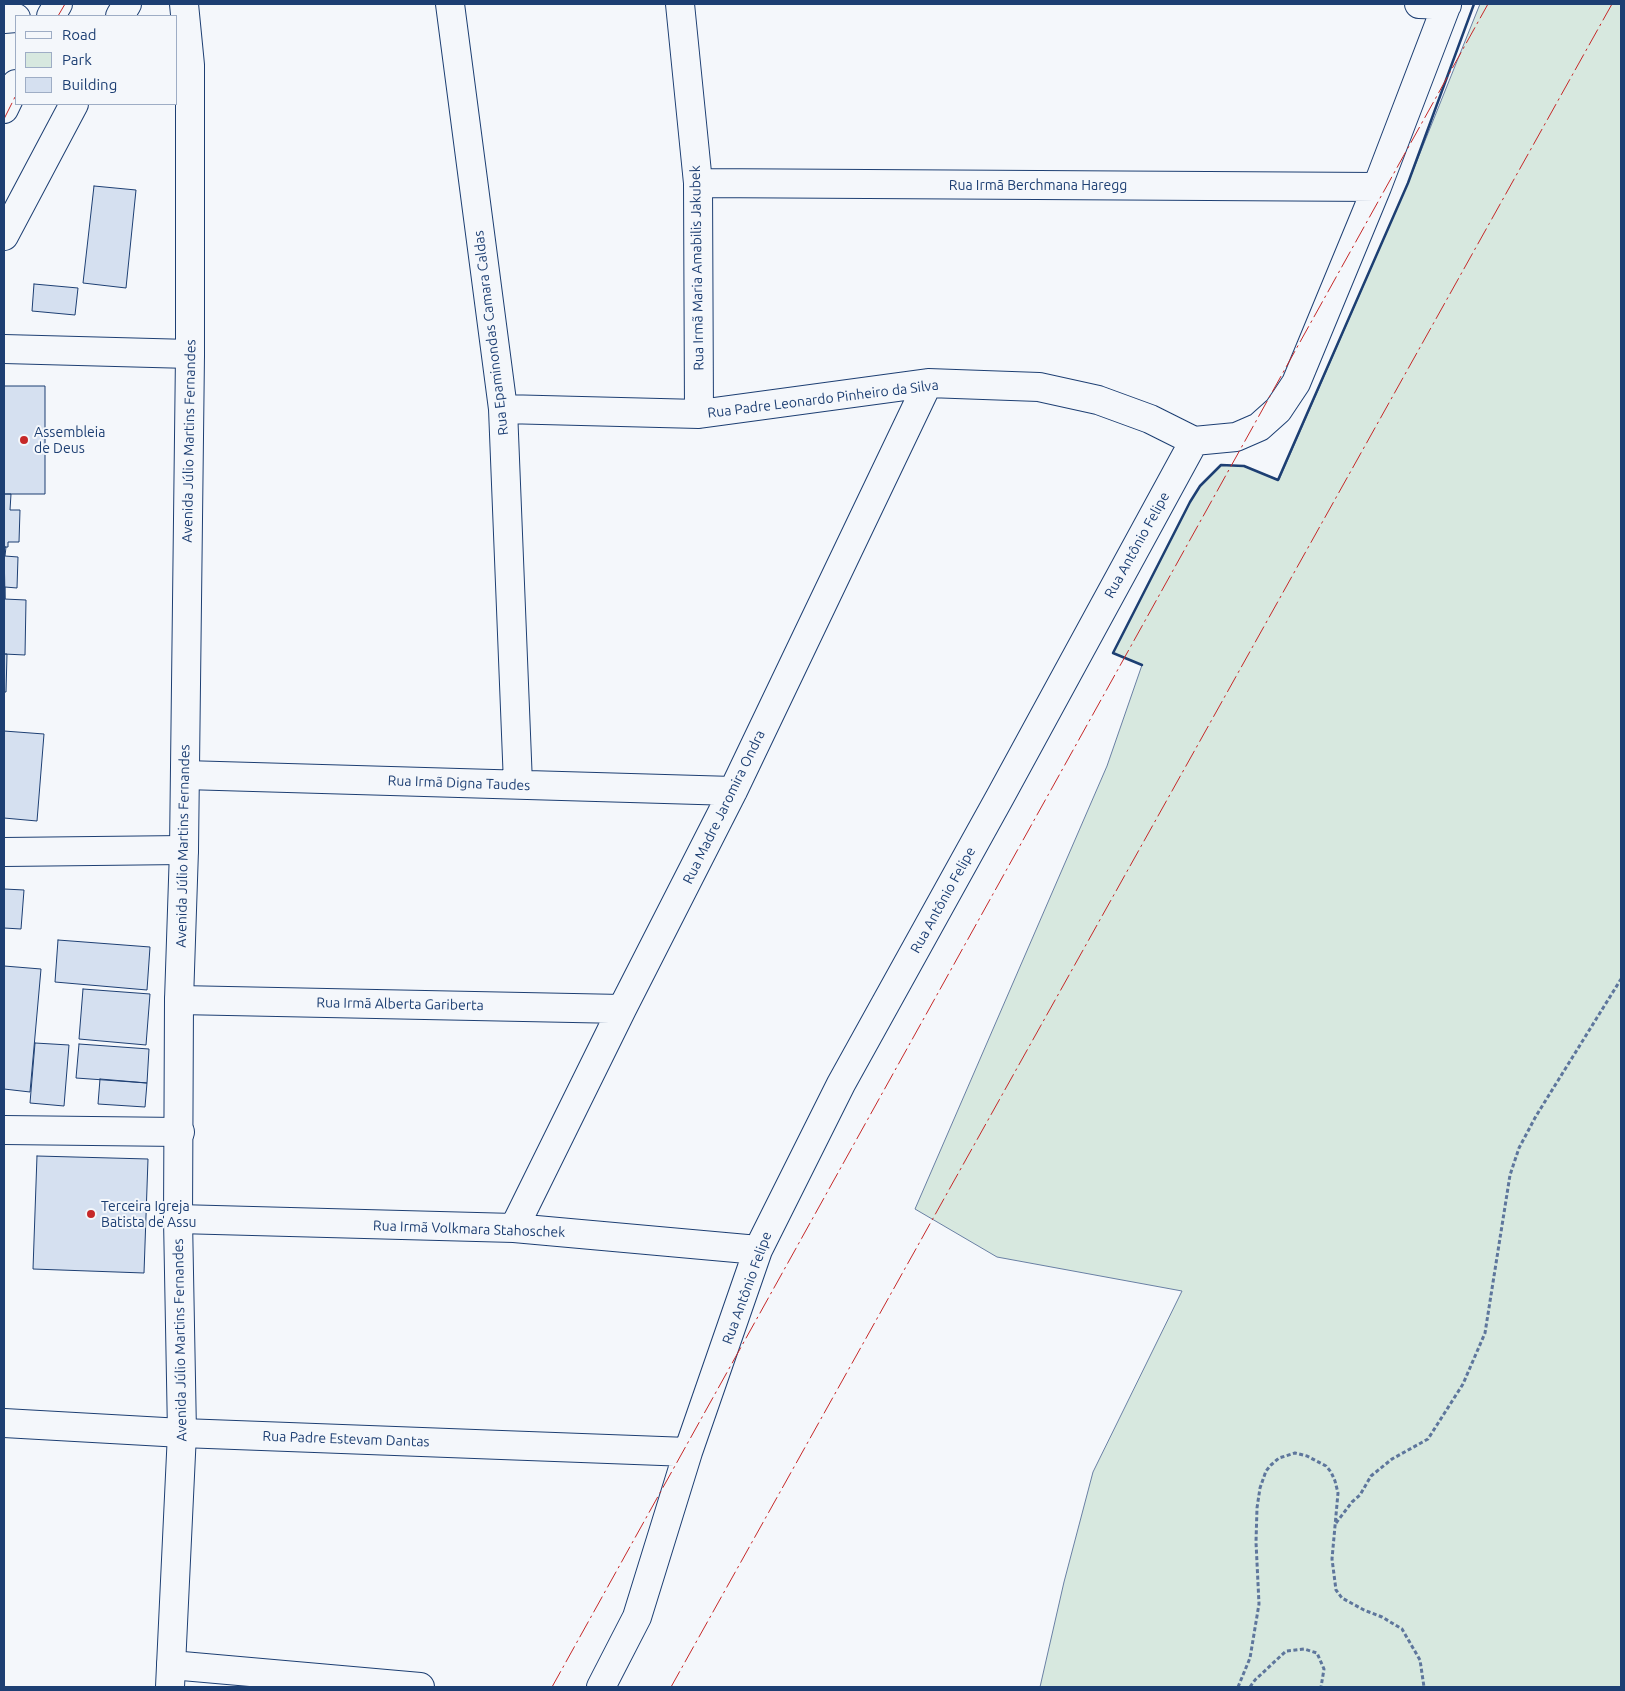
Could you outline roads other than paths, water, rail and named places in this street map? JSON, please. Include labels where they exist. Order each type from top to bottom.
[{"type":"street","points":[[52,15],[58,4]]},
{"type":"street","points":[[121,15],[127,4]]},
{"type":"street","name":"Avenida Júlio Martins Fernandes","points":[[170,1676],[182,1433],[178,1219],[180,1132],[179,1000],[184,850],[190,354],[190,65],[184,4]]},
{"type":"street","name":"Rua Epaminondas Camara Caldas","points":[[450,4],[503,410],[518,784]]},
{"type":"street","name":"Rua Irmã Maria Amabilis Jakubek","points":[[680,4],[698,183],[699,414]]},
{"type":"street","points":[[1194,441],[1236,437],[1259,427],[1278,410],[1296,383],[1377,187],[1447,4],[1419,4]]},
{"type":"street","points":[[4,109],[15,86]]},
{"type":"street","points":[[4,236],[73,105]]},
{"type":"street","name":"Rua Irmã Berchmana Haregg","points":[[698,183],[1377,187]]},
{"type":"street","points":[[4,349],[190,354]]},
{"type":"street","name":"Rua Padre Leonardo Pinheiro da Silva","points":[[503,410],[699,414],[928,383],[1039,387],[1090,398],[1150,419],[1194,441]]},
{"type":"street","name":"Rua Madre Jaromira Ondra","points":[[514,1228],[622,1009],[733,791],[928,383]]},
{"type":"street","name":"Rua Antônio Felipe","points":[[601,1687],[637,1617],[688,1452],[758,1250],[841,1084],[1194,441]]},
{"type":"street","name":"Rua Irmã Digna Taudes","points":[[185,775],[733,791]]},
{"type":"street","points":[[4,852],[184,850]]},
{"type":"street","name":"Rua Irmã Alberta Gariberta","points":[[179,1000],[622,1009]]},
{"type":"street","points":[[4,1130],[180,1132]]},
{"type":"street","name":"Rua Irmã Volkmara Stahoschek","points":[[178,1219],[514,1228],[758,1250]]},
{"type":"street","name":"Rua Padre Estevam Dantas","points":[[4,1423],[182,1433],[688,1452]]},
{"type":"street","points":[[170,1676],[420,1687]]},
{"type":"place","name":"Assembleia de Deus","points":[[24,440]]},
{"type":"place","name":"Terceira Igreja Batista de Assu","points":[[91,1214]]}]
